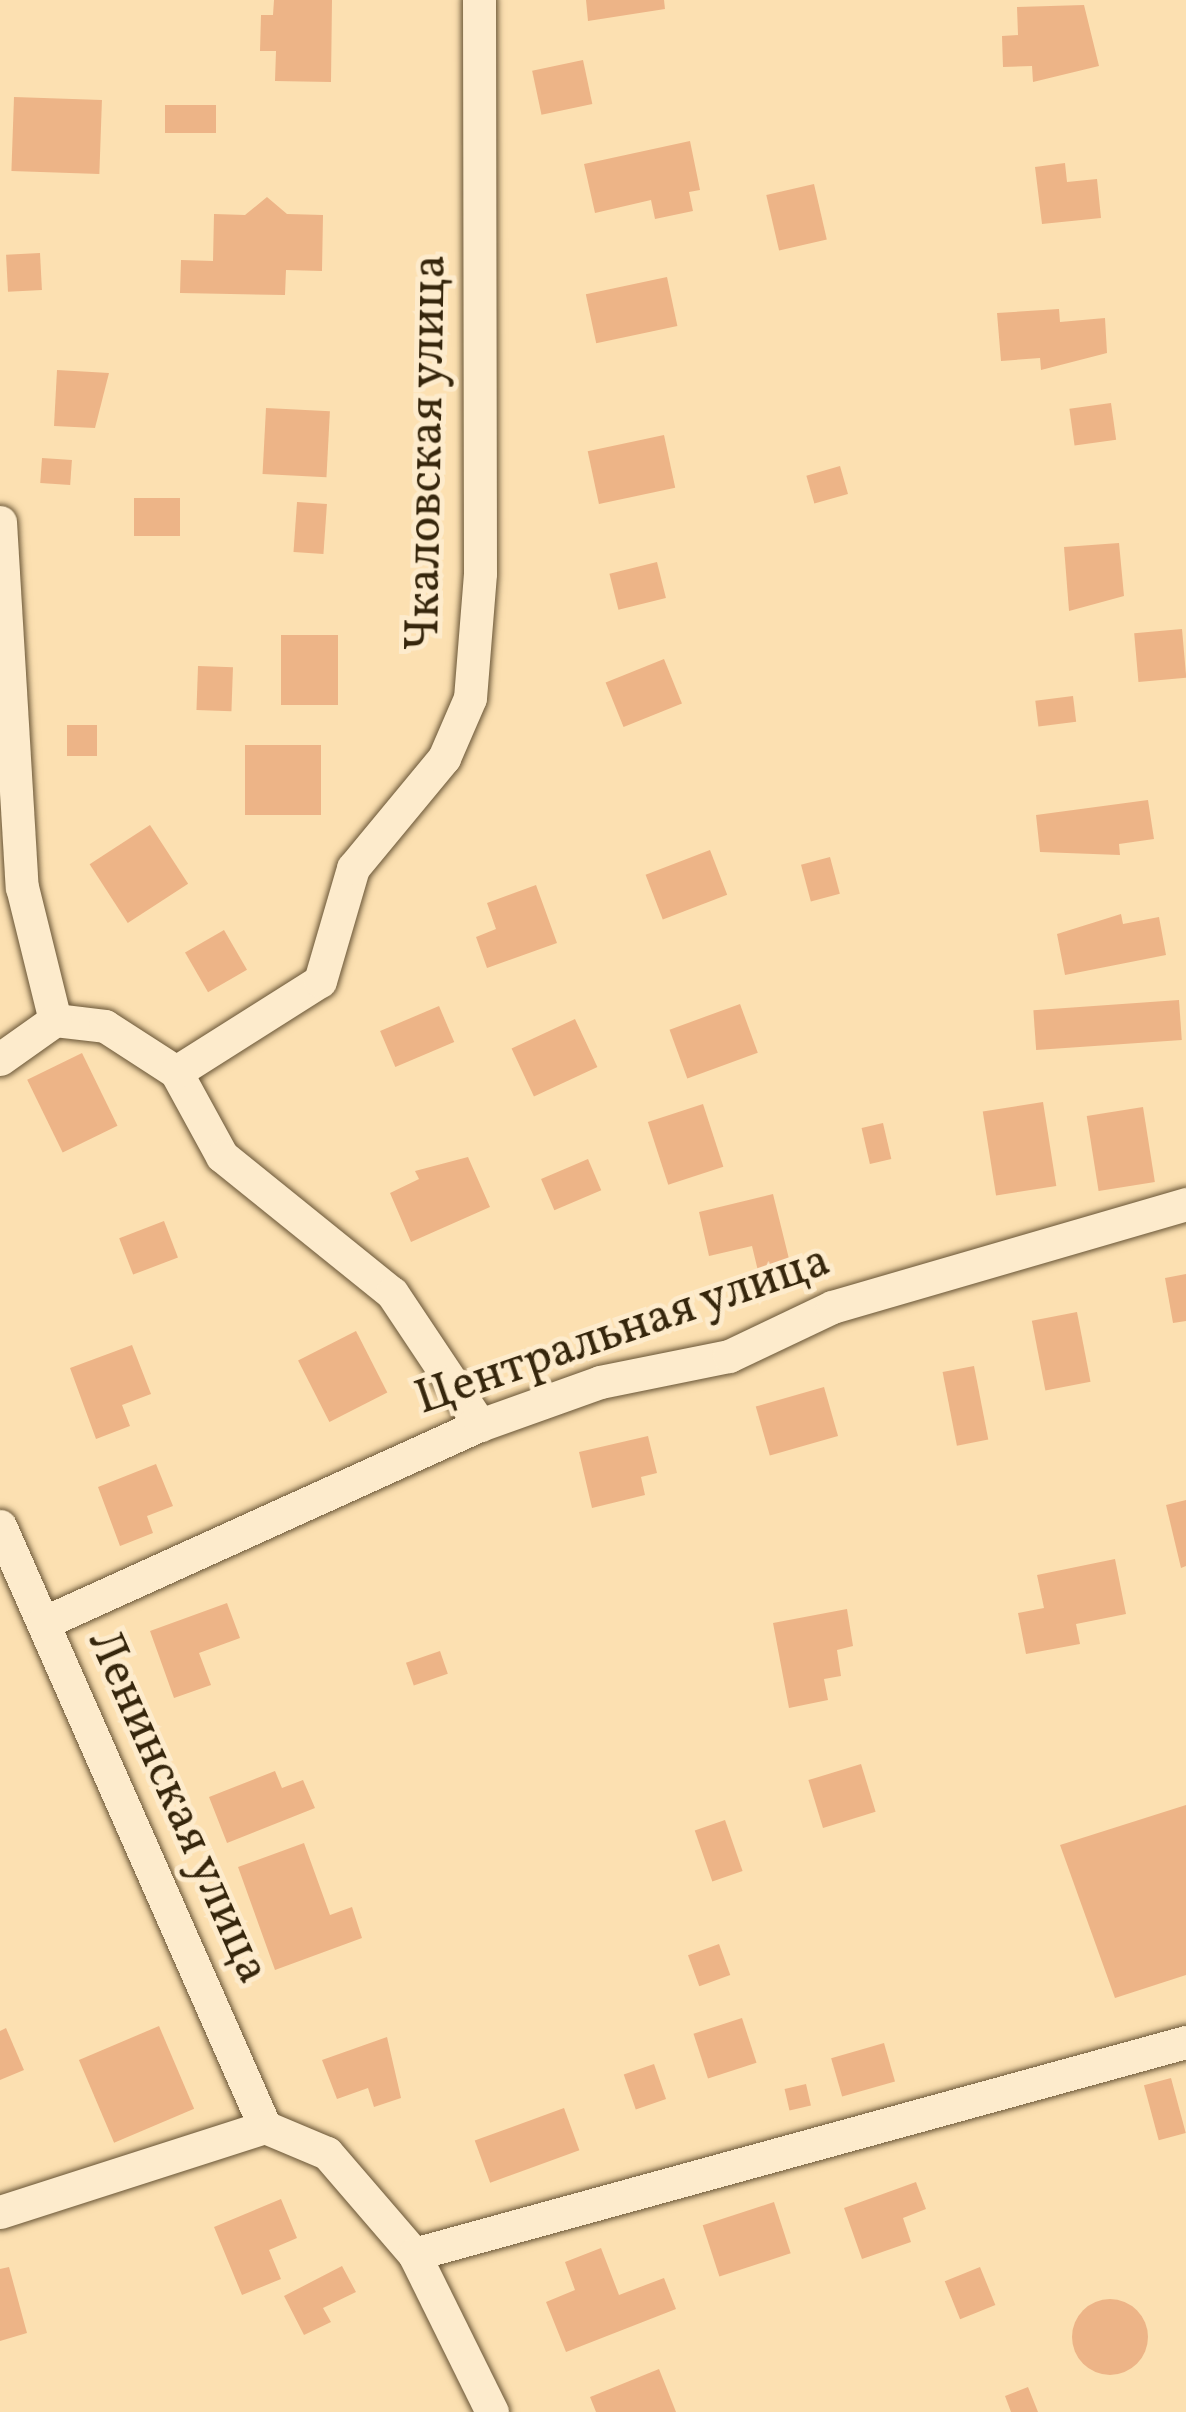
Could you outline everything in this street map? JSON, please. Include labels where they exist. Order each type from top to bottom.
[{"type":"street","name":"Чкаловская улица","points":[[176,1072],[320,981],[353,868],[444,758],[470,698],[481,573],[479,0]]},
{"type":"street","points":[[0,522],[22,887],[55,1020]]},
{"type":"street","points":[[0,1059],[55,1020],[105,1026],[176,1072],[222,1156],[392,1293],[480,1425]]},
{"type":"street","name":"Центральная улица","points":[[43,1623],[480,1425],[1186,1204]]},
{"type":"street","name":"Ленинская улица","points":[[0,1526],[265,2127]]},
{"type":"street","points":[[414,2254],[1186,2042]]},
{"type":"street","points":[[0,2212],[265,2127],[327,2153],[414,2254],[492,2412]]},
{"type":"building","points":[[274,0],[332,0],[331,82],[275,81],[276,51],[260,51],[261,15],[273,15]]},
{"type":"building","points":[[586,0],[664,0],[665,9],[588,21]]},
{"type":"building","points":[[1084,5],[1099,66],[1033,82],[1032,66],[1003,67],[1002,36],[1018,35],[1017,7]]},
{"type":"building","points":[[583,60],[592,104],[541,115],[532,71]]},
{"type":"building","points":[[14,97],[102,100],[99,174],[11,171]]},
{"type":"building","points":[[165,105],[216,105],[216,133],[165,133]]},
{"type":"building","points":[[690,141],[700,190],[689,192],[693,211],[655,219],[651,200],[595,213],[584,164]]},
{"type":"building","points":[[1065,163],[1067,182],[1097,179],[1101,218],[1042,224],[1035,167]]},
{"type":"building","points":[[814,184],[827,240],[779,251],[766,195]]},
{"type":"building","points":[[267,197],[287,214],[323,215],[322,271],[286,270],[285,295],[180,293],[181,260],[213,261],[214,214],[245,215]]},
{"type":"building","points":[[40,253],[42,290],[8,292],[6,255]]},
{"type":"building","points":[[667,277],[677,326],[596,343],[586,294]]},
{"type":"building","points":[[1059,309],[1060,322],[1105,318],[1107,353],[1041,370],[1040,358],[1001,361],[997,313]]},
{"type":"building","points":[[57,370],[109,373],[95,428],[54,426]]},
{"type":"building","points":[[1111,403],[1116,440],[1075,445],[1069,409]]},
{"type":"building","points":[[266,408],[330,411],[326,477],[263,474]]},
{"type":"building","points":[[664,435],[675,488],[599,504],[588,451]]},
{"type":"building","points":[[42,458],[72,460],[70,485],[40,483]]},
{"type":"building","points":[[840,466],[848,494],[814,504],[806,476]]},
{"type":"building","points":[[134,498],[180,498],[180,536],[134,536]]},
{"type":"building","points":[[297,502],[327,504],[323,554],[294,552]]},
{"type":"building","points":[[1119,543],[1124,596],[1069,611],[1064,547]]},
{"type":"building","points":[[657,562],[666,598],[618,610],[609,574]]},
{"type":"building","points":[[1182,629],[1186,678],[1138,682],[1134,633]]},
{"type":"building","points":[[281,635],[338,635],[338,705],[281,705]]},
{"type":"building","points":[[664,659],[682,704],[624,727],[606,683]]},
{"type":"building","points":[[198,666],[233,667],[231,711],[196,710]]},
{"type":"building","points":[[1073,696],[1076,722],[1038,726],[1035,701]]},
{"type":"building","points":[[67,725],[97,725],[97,756],[67,756]]},
{"type":"building","points":[[245,745],[321,745],[321,815],[245,815]]},
{"type":"building","points":[[1148,800],[1154,839],[1119,844],[1120,855],[1040,852],[1036,815]]},
{"type":"building","points":[[150,825],[188,884],[128,923],[90,864]]},
{"type":"building","points":[[710,850],[727,895],[663,920],[646,875]]},
{"type":"building","points":[[830,857],[840,894],[811,901],[801,865]]},
{"type":"building","points":[[536,885],[557,943],[487,968],[476,937],[496,929],[487,903]]},
{"type":"building","points":[[1121,914],[1123,924],[1159,917],[1166,955],[1065,975],[1057,934]]},
{"type":"building","points":[[224,930],[247,970],[208,992],[185,952]]},
{"type":"building","points":[[1179,1000],[1182,1040],[1036,1050],[1033,1010]]},
{"type":"building","points":[[740,1004],[758,1053],[687,1079],[670,1030]]},
{"type":"building","points":[[439,1006],[454,1042],[395,1067],[380,1031]]},
{"type":"building","points":[[575,1019],[597,1067],[534,1097],[512,1049]]},
{"type":"building","points":[[82,1053],[118,1126],[63,1153],[27,1080]]},
{"type":"building","points":[[1043,1102],[1056,1186],[996,1195],[983,1112]]},
{"type":"building","points":[[703,1104],[723,1167],[668,1185],[648,1122]]},
{"type":"building","points":[[1143,1107],[1155,1182],[1099,1191],[1087,1116]]},
{"type":"building","points":[[883,1123],[891,1159],[870,1164],[862,1128]]},
{"type":"building","points":[[468,1157],[490,1207],[411,1242],[390,1193],[419,1179],[415,1171]]},
{"type":"building","points":[[588,1159],[601,1190],[554,1210],[541,1179]]},
{"type":"building","points":[[773,1194],[790,1263],[758,1271],[752,1246],[709,1256],[699,1212]]},
{"type":"building","points":[[164,1221],[178,1257],[133,1275],[119,1238]]},
{"type":"building","points":[[1186,1274],[1186,1321],[1173,1323],[1165,1278]]},
{"type":"building","points":[[1077,1312],[1091,1382],[1045,1390],[1032,1321]]},
{"type":"building","points":[[356,1331],[387,1392],[329,1422],[298,1361]]},
{"type":"building","points":[[132,1345],[151,1394],[122,1405],[130,1426],[96,1439],[70,1368]]},
{"type":"building","points":[[974,1366],[988,1440],[957,1446],[943,1372]]},
{"type":"building","points":[[824,1387],[838,1436],[770,1456],[756,1407]]},
{"type":"building","points":[[648,1436],[657,1473],[641,1477],[645,1495],[592,1508],[579,1452]]},
{"type":"building","points":[[156,1464],[173,1506],[147,1516],[153,1533],[120,1546],[98,1487]]},
{"type":"building","points":[[1186,1500],[1186,1566],[1181,1568],[1166,1505]]},
{"type":"building","points":[[1115,1559],[1126,1614],[1076,1624],[1080,1644],[1026,1654],[1018,1613],[1044,1608],[1037,1575]]},
{"type":"building","points":[[227,1603],[240,1638],[199,1653],[211,1685],[174,1698],[150,1631]]},
{"type":"building","points":[[847,1609],[853,1646],[837,1650],[841,1676],[824,1679],[828,1700],[789,1708],[773,1623]]},
{"type":"building","points":[[440,1651],[448,1674],[414,1685],[406,1663]]},
{"type":"building","points":[[861,1764],[876,1812],[823,1828],[808,1780]]},
{"type":"building","points":[[275,1771],[282,1788],[303,1780],[315,1808],[227,1843],[209,1797]]},
{"type":"building","points":[[1186,1805],[1186,1975],[1115,1998],[1060,1845]]},
{"type":"building","points":[[725,1820],[743,1871],[712,1881],[695,1830]]},
{"type":"building","points":[[304,1843],[330,1915],[352,1907],[362,1938],[275,1970],[238,1867]]},
{"type":"building","points":[[719,1944],[730,1975],[699,1986],[688,1955]]},
{"type":"building","points":[[742,2018],[757,2063],[708,2078],[693,2034]]},
{"type":"building","points":[[159,2026],[194,2109],[114,2143],[79,2060]]},
{"type":"building","points":[[6,2028],[24,2070],[0,2080],[0,2031]]},
{"type":"building","points":[[387,2037],[401,2098],[374,2107],[368,2088],[337,2099],[322,2060]]},
{"type":"building","points":[[884,2043],[895,2081],[842,2097],[831,2058]]},
{"type":"building","points":[[654,2064],[666,2099],[636,2109],[624,2074]]},
{"type":"building","points":[[1171,2078],[1186,2133],[1159,2140],[1144,2085]]},
{"type":"building","points":[[806,2084],[811,2105],[790,2110],[785,2089]]},
{"type":"building","points":[[564,2108],[579,2150],[490,2183],[475,2140]]},
{"type":"building","points":[[916,2182],[926,2209],[903,2218],[911,2242],[862,2259],[844,2208]]},
{"type":"building","points":[[281,2199],[297,2238],[269,2250],[281,2279],[242,2295],[214,2227]]},
{"type":"building","points":[[774,2202],[791,2253],[719,2277],[703,2225]]},
{"type":"building","points":[[601,2248],[619,2295],[664,2278],[676,2309],[566,2352],[546,2302],[575,2290],[565,2262]]},
{"type":"building","points":[[342,2266],[356,2292],[323,2308],[331,2322],[304,2335],[284,2296]]},
{"type":"building","points":[[9,2267],[27,2333],[0,2341],[0,2269]]},
{"type":"building","points":[[980,2267],[995,2305],[960,2319],[945,2281]]},
{"type":"building","points":[[1110,2299],[1137,2310],[1148,2337],[1137,2364],[1110,2375],[1083,2364],[1072,2337],[1083,2310]]},
{"type":"building","points":[[659,2369],[676,2412],[596,2412],[590,2397]]},
{"type":"building","points":[[1028,2387],[1038,2412],[1011,2412],[1005,2396]]}]
